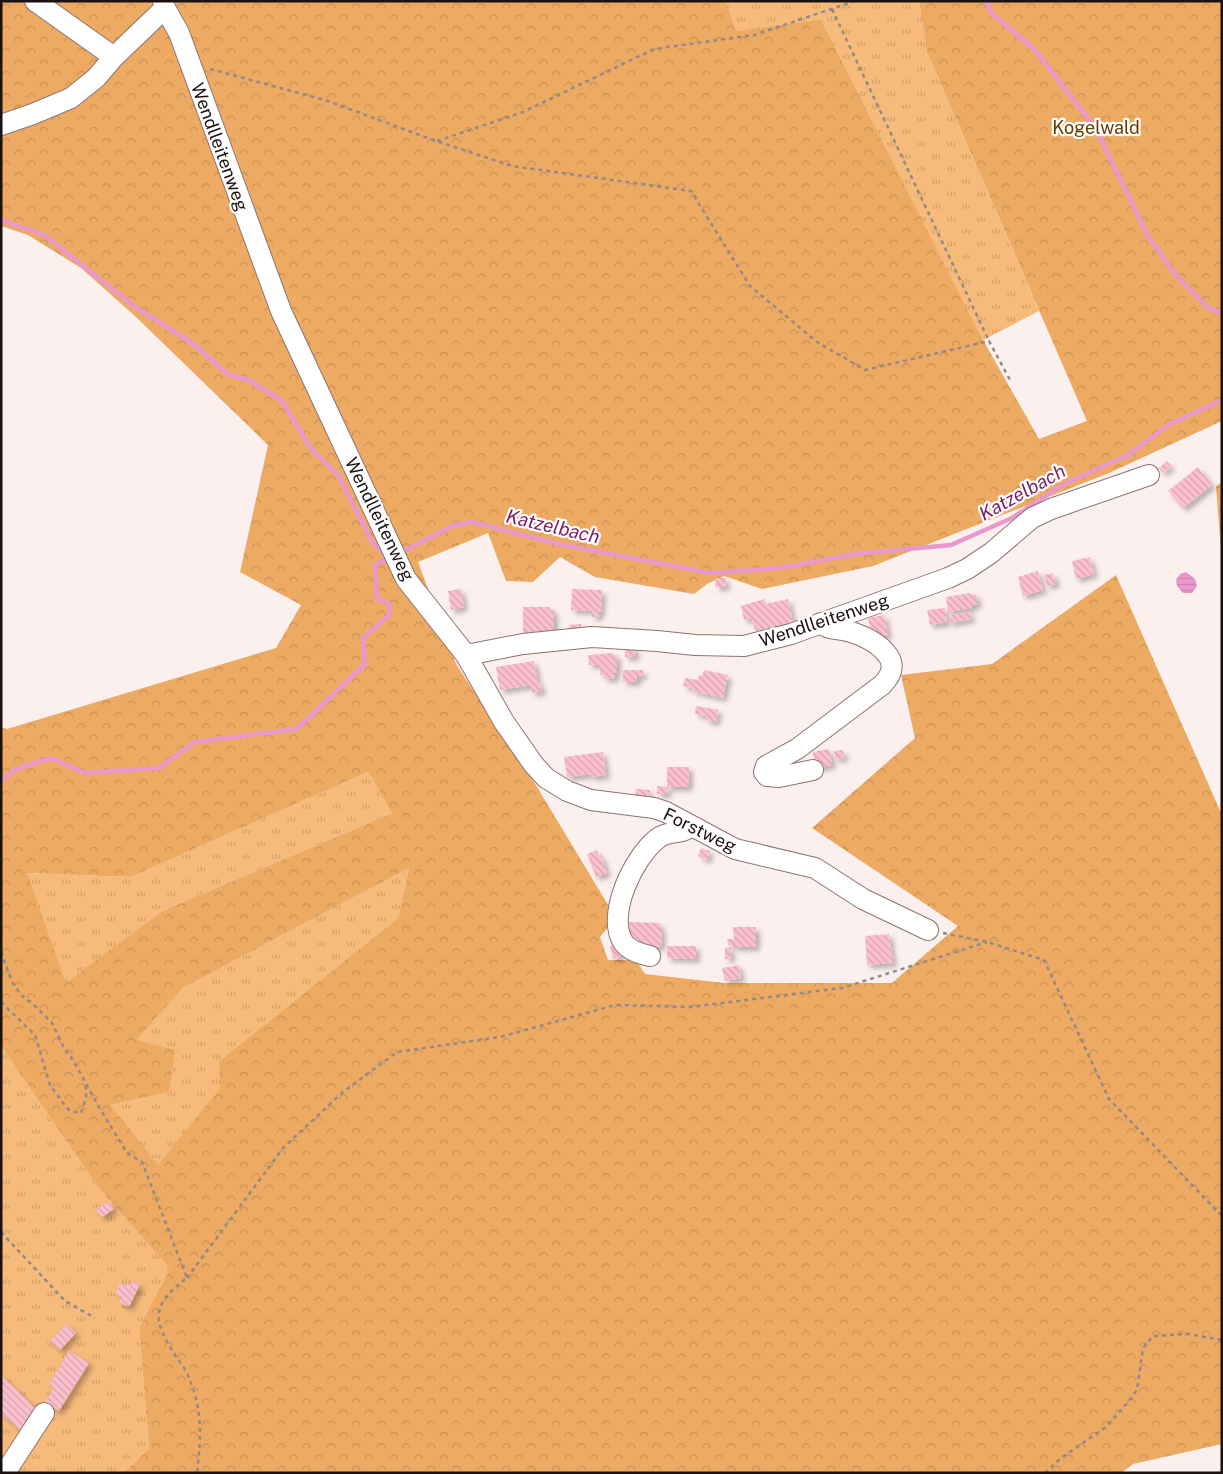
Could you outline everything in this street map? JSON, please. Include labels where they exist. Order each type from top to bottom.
[{"type":"street","points":[[35,1],[114,57]]},
{"type":"street","points":[[1,125],[71,98],[96,78],[164,5]]},
{"type":"street","name":"Wendlleitenweg","points":[[164,5],[179,33],[281,311],[406,579],[466,654],[523,644],[592,638],[695,645],[744,646],[791,634],[939,581],[967,569],[991,553],[1032,518],[1051,509],[1149,475]]},
{"type":"street","points":[[813,770],[773,777],[767,776],[764,772],[766,766],[797,749],[882,685],[890,677],[892,671],[891,661],[878,644],[844,631],[824,626],[821,623]]},
{"type":"street","name":"Forstweg","points":[[466,654],[504,722],[534,765],[546,778],[567,791],[591,800],[654,808],[735,849],[816,868],[863,899],[928,930]]},
{"type":"street","points":[[650,956],[630,949],[624,943],[621,935],[618,924],[619,909],[626,882],[632,869],[655,840],[662,835],[688,829],[692,826]]},
{"type":"street","points":[[5,1473],[44,1413]]},
{"type":"path","points":[[436,141],[522,112],[654,49],[754,35],[855,1]]},
{"type":"path","points":[[832,9],[989,341],[1010,380]]},
{"type":"path","points":[[189,63],[325,100],[436,141],[512,166],[691,191],[750,286],[817,342],[865,370],[989,341]]},
{"type":"path","points":[[928,930],[988,942],[1044,960],[1109,1099],[1222,1216]]},
{"type":"path","points":[[196,1473],[200,1446],[200,1414],[189,1376],[167,1342],[158,1321],[161,1306],[171,1290],[188,1278],[284,1147],[343,1092],[397,1052],[500,1037],[615,1005],[690,1007],[842,988],[988,942]]},
{"type":"path","points":[[1,952],[12,982],[21,995],[52,1023],[63,1046],[127,1153],[142,1162],[188,1278]]},
{"type":"path","points":[[1,1002],[35,1035],[50,1085],[70,1110],[81,1113],[86,1098],[86,1082]]},
{"type":"path","points":[[1,1232],[65,1301],[94,1318]]},
{"type":"path","points":[[1045,1473],[1061,1458],[1106,1427],[1129,1402],[1137,1390],[1143,1348],[1153,1336],[1188,1334],[1222,1340]]},
{"type":"green space","name":"Kogelwald","points":[[1,1],[726,1],[736,31],[821,19],[983,340],[1039,439],[1087,421],[927,52],[919,1],[1222,1],[1222,421],[1109,473],[873,566],[762,589],[724,576],[707,584],[694,594],[595,577],[560,557],[533,582],[506,581],[488,533],[418,562],[456,664],[534,782],[616,918],[600,937],[608,960],[636,960],[645,974],[724,983],[892,983],[958,926],[812,828],[915,738],[901,675],[992,664],[1116,575],[1222,815],[1222,1444],[1133,1464],[1121,1473],[124,1473],[149,1448],[139,1327],[170,1269],[97,1186],[1,1046],[1,727],[7,729],[276,648],[301,605],[240,572],[268,445],[136,317],[81,268],[28,235],[1,226]],"holes":[[[368,772],[392,813],[162,911],[66,983],[27,873],[131,877]],[[409,868],[398,918],[219,1061],[220,1089],[158,1164],[110,1105],[169,1092],[175,1050],[136,1040],[183,988]]]},
{"type":"green space","points":[[726,1],[919,1],[927,52],[1039,311],[983,340],[821,19],[736,31]]},
{"type":"green space","points":[[1222,482],[1222,563],[1216,486]]},
{"type":"green space","points":[[368,772],[392,813],[162,911],[66,984],[26,873],[131,877]]},
{"type":"green space","points":[[409,868],[398,918],[219,1061],[221,1089],[158,1164],[109,1105],[169,1092],[135,1040],[183,988]]},
{"type":"green space","points":[[1,1046],[97,1186],[170,1269],[139,1327],[149,1448],[124,1473],[1,1473]]},
{"type":"shaded area","points":[[1186,572],[1195,579],[1197,586],[1192,593],[1183,593],[1177,586],[1176,580],[1180,574]]},
{"type":"building","points":[[1167,461],[1171,466],[1163,473],[1159,468]]},
{"type":"building","points":[[1198,467],[1212,485],[1183,508],[1168,491]]},
{"type":"building","points":[[1090,557],[1094,574],[1076,579],[1072,561]]},
{"type":"building","points":[[1038,571],[1043,590],[1023,596],[1018,577]]},
{"type":"building","points":[[1053,573],[1056,584],[1047,586],[1044,575]]},
{"type":"building","points":[[716,578],[726,578],[725,587],[715,587]]},
{"type":"building","points":[[461,589],[464,607],[451,610],[448,591]]},
{"type":"building","points":[[572,589],[602,590],[601,612],[599,612],[598,617],[592,617],[592,611],[571,610]]},
{"type":"building","points":[[970,593],[971,595],[976,594],[978,604],[972,605],[972,608],[948,612],[946,597]]},
{"type":"building","points":[[764,599],[766,604],[788,599],[793,622],[755,631],[752,618],[744,620],[741,606]]},
{"type":"building","points":[[523,607],[550,607],[550,610],[554,610],[554,634],[523,634]]},
{"type":"building","points":[[945,608],[947,622],[930,625],[927,610]]},
{"type":"building","points":[[970,612],[971,619],[950,623],[949,615]]},
{"type":"building","points":[[884,615],[888,635],[872,639],[868,618]]},
{"type":"building","points":[[581,624],[582,631],[570,632],[569,625]]},
{"type":"building","points":[[635,647],[635,657],[625,657],[625,648]]},
{"type":"building","points":[[613,653],[613,655],[617,655],[617,673],[614,673],[615,678],[605,679],[605,675],[600,675],[600,665],[589,665],[588,655]]},
{"type":"building","points":[[534,661],[538,683],[540,682],[542,691],[532,693],[531,685],[500,690],[496,667]]},
{"type":"building","points":[[643,670],[643,676],[637,676],[637,682],[623,682],[623,671]]},
{"type":"building","points":[[704,670],[728,675],[723,698],[692,691],[693,688],[683,686],[685,678],[698,680],[699,675],[702,676]]},
{"type":"building","points":[[696,706],[718,710],[716,722],[706,720],[706,716],[695,714]]},
{"type":"building","points":[[829,749],[832,765],[815,768],[813,752]]},
{"type":"building","points":[[843,750],[844,758],[835,759],[834,751]]},
{"type":"building","points":[[603,752],[606,775],[591,777],[591,774],[567,777],[564,757]]},
{"type":"building","points":[[667,767],[689,767],[689,787],[668,787],[667,794],[657,794],[657,786],[667,787]]},
{"type":"building","points":[[636,789],[650,790],[649,799],[635,798]]},
{"type":"building","points":[[701,848],[710,851],[707,860],[698,856]]},
{"type":"building","points":[[597,850],[599,856],[601,855],[607,873],[596,877],[587,854]]},
{"type":"building","points":[[629,922],[660,923],[660,929],[662,929],[661,947],[639,947],[639,941],[628,940]]},
{"type":"building","points":[[733,927],[756,927],[756,947],[728,945],[727,939],[734,939]]},
{"type":"building","points":[[889,934],[893,963],[867,965],[865,936]]},
{"type":"building","points":[[618,944],[621,957],[613,959],[610,946]]},
{"type":"building","points":[[667,946],[696,946],[696,959],[667,958]]},
{"type":"building","points":[[731,947],[731,959],[725,959],[725,948]]},
{"type":"building","points":[[739,965],[741,978],[725,981],[722,968]]},
{"type":"building","points":[[109,1201],[114,1209],[102,1217],[96,1209]]},
{"type":"building","points":[[133,1281],[140,1284],[129,1307],[119,1302],[122,1297],[115,1294],[120,1283],[127,1286],[128,1283],[131,1285]]},
{"type":"building","points":[[66,1324],[76,1333],[60,1350],[50,1341]]},
{"type":"building","points":[[69,1351],[89,1363],[59,1411],[45,1402],[54,1387],[49,1384]]},
{"type":"building","points":[[1,1375],[40,1413],[22,1432],[1,1413]]},
{"type":"waterway","points":[[986,1],[992,14],[1035,50],[1096,129],[1148,236],[1175,274],[1207,307],[1222,314]]},
{"type":"waterway","points":[[1,220],[44,235],[135,307],[192,343],[229,375],[249,380],[282,401],[311,449],[338,475],[372,542],[386,556]]},
{"type":"waterway","name":"Katzelbach","points":[[400,553],[452,526],[472,522],[558,544],[710,573],[781,568],[855,554],[951,545],[1012,518],[1064,484],[1128,455],[1170,424],[1222,400]]},
{"type":"waterway","name":"Katzelbach","points":[[1,781],[16,769],[51,758],[85,773],[159,768],[195,742],[297,729],[365,664],[363,638],[389,615],[390,604],[377,599],[375,565],[391,557]]}]
